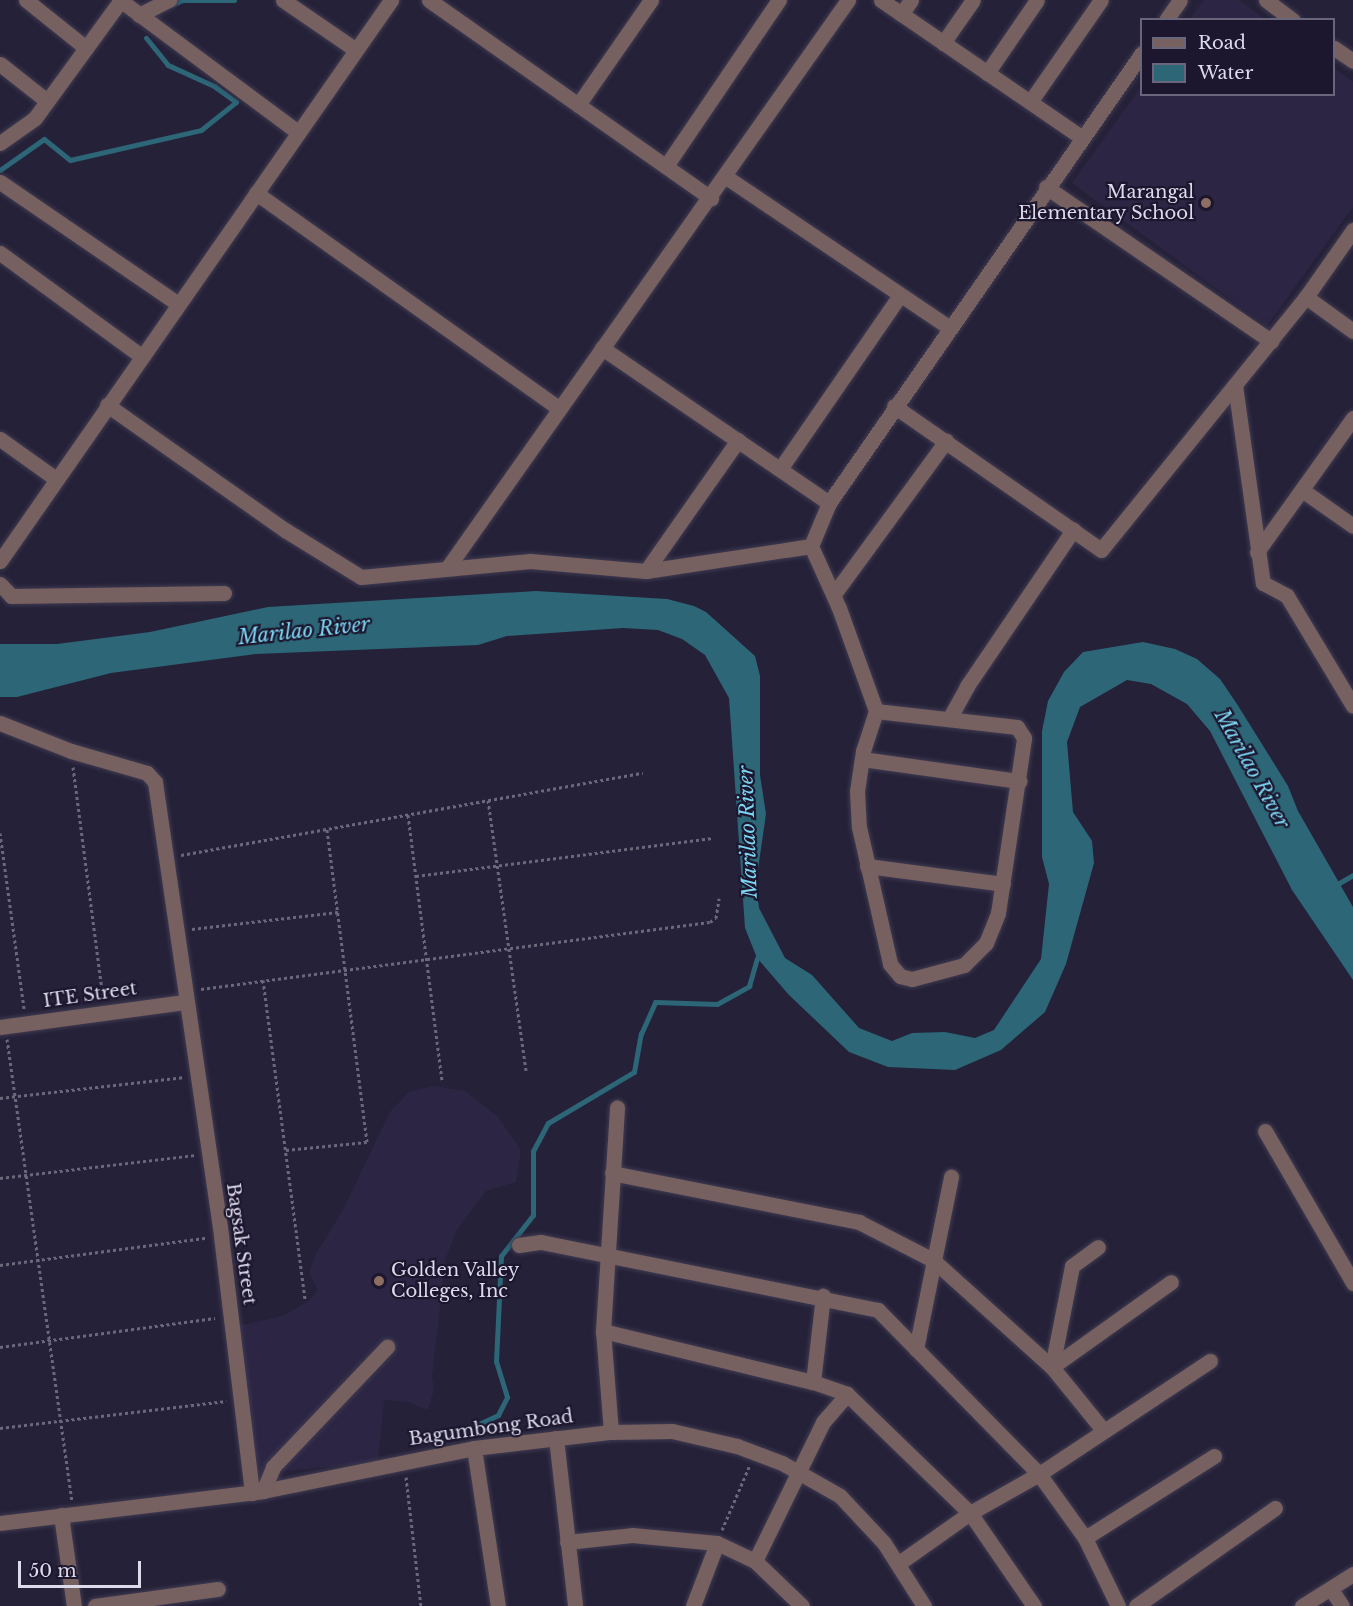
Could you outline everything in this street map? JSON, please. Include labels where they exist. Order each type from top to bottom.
[{"type":"street","points":[[26,0],[86,48]]},
{"type":"street","points":[[2,138],[35,118],[121,0],[298,132]]},
{"type":"street","points":[[140,15],[169,0]]},
{"type":"street","points":[[283,0],[356,50]]},
{"type":"street","points":[[0,561],[141,356],[392,0]]},
{"type":"street","points":[[429,0],[711,198]]},
{"type":"street","points":[[578,105],[651,0]]},
{"type":"street","points":[[666,166],[779,0]]},
{"type":"street","points":[[448,567],[559,408],[726,177],[848,0]]},
{"type":"street","points":[[881,0],[1081,137]]},
{"type":"street","points":[[901,14],[911,0]]},
{"type":"street","points":[[943,43],[973,0]]},
{"type":"street","points":[[987,73],[1037,0]]},
{"type":"street","points":[[1030,102],[1101,0]]},
{"type":"street","points":[[1167,18],[1180,0]]},
{"type":"street","points":[[1266,0],[1290,18]]},
{"type":"street","points":[[1335,49],[1353,61]]},
{"type":"street","points":[[876,711],[1017,727],[1024,738],[998,913],[986,943],[964,965],[912,979],[900,976],[891,964],[867,866],[857,791],[862,759],[876,711],[834,594],[811,546],[829,502],[948,327],[1140,56]]},
{"type":"street","points":[[0,64],[47,101]]},
{"type":"street","points":[[726,177],[948,327]]},
{"type":"street","points":[[0,182],[178,304]]},
{"type":"street","points":[[1046,187],[1270,341]]},
{"type":"street","points":[[256,193],[559,408]]},
{"type":"street","points":[[894,406],[1101,550],[1306,297],[1353,230]]},
{"type":"street","points":[[0,253],[141,356]]},
{"type":"street","points":[[780,469],[900,295]]},
{"type":"street","points":[[1306,297],[1353,331]]},
{"type":"street","points":[[602,348],[829,502]]},
{"type":"street","points":[[1235,385],[1263,583],[1287,596],[1352,699]]},
{"type":"street","points":[[107,405],[285,530],[361,577],[530,561],[646,571],[811,546]]},
{"type":"street","points":[[1257,552],[1353,418]]},
{"type":"street","points":[[0,439],[56,478]]},
{"type":"street","points":[[646,571],[738,440]]},
{"type":"street","points":[[834,594],[946,441]]},
{"type":"street","points":[[1302,490],[1353,526]]},
{"type":"street","points":[[949,719],[968,686],[1073,530]]},
{"type":"street","points":[[0,584],[10,596],[224,593]]},
{"type":"street","points":[[0,723],[71,751]]},
{"type":"street","name":"Bagsak Street","points":[[71,751],[150,775],[155,782],[221,1236],[240,1399],[257,1492]]},
{"type":"street","points":[[862,759],[1019,780]]},
{"type":"street","points":[[867,866],[1003,884]]},
{"type":"street","name":"ITE Street","points":[[3,1026],[105,1012],[185,996]]},
{"type":"street","points":[[611,1432],[603,1331],[617,1107]]},
{"type":"street","points":[[1265,1131],[1353,1284]]},
{"type":"street","points":[[612,1173],[859,1222],[933,1260],[1052,1367],[1103,1430]]},
{"type":"street","points":[[916,1349],[951,1177]]},
{"type":"street","points":[[519,1245],[542,1242],[823,1296],[878,1310],[1039,1474],[1085,1538],[1118,1606]]},
{"type":"street","points":[[1052,1367],[1072,1266],[1098,1247]]},
{"type":"street","points":[[1052,1367],[1171,1282]]},
{"type":"street","points":[[813,1382],[823,1296]]},
{"type":"street","points":[[603,1331],[813,1382],[847,1394],[970,1513],[1034,1606]]},
{"type":"street","points":[[257,1492],[273,1467],[387,1347]]},
{"type":"street","points":[[899,1563],[970,1513],[1039,1474],[1210,1361]]},
{"type":"street","points":[[755,1561],[823,1422],[847,1394]]},
{"type":"street","name":"Bagumbong Road","points":[[0,1523],[257,1492],[404,1460],[474,1448],[611,1432],[672,1431],[756,1452],[798,1471],[856,1510],[899,1563],[924,1606]]},
{"type":"street","points":[[556,1438],[575,1606]]},
{"type":"street","points":[[474,1448],[498,1606]]},
{"type":"street","points":[[1085,1538],[1214,1456]]},
{"type":"street","points":[[1136,1606],[1275,1508]]},
{"type":"street","points":[[68,1514],[74,1606]]},
{"type":"street","points":[[567,1542],[632,1535],[717,1543],[755,1561],[802,1606]]},
{"type":"street","points":[[693,1606],[717,1543]]},
{"type":"street","points":[[1302,1606],[1353,1574]]},
{"type":"street","points":[[1331,1588],[1342,1606]]},
{"type":"street","points":[[95,1606],[218,1589]]},
{"type":"path","points":[[71,751],[105,1012]]},
{"type":"path","points":[[165,858],[642,773]]},
{"type":"path","points":[[488,800],[526,1070]]},
{"type":"path","points":[[408,815],[442,1080]]},
{"type":"path","points":[[286,1150],[367,1142],[327,829]]},
{"type":"path","points":[[0,833],[26,1023]]},
{"type":"path","points":[[416,876],[713,838]]},
{"type":"path","points":[[185,996],[263,981],[346,969],[710,922],[716,918],[718,897]]},
{"type":"path","points":[[175,931],[338,912]]},
{"type":"path","points":[[263,981],[305,1299]]},
{"type":"path","points":[[3,1026],[27,1176],[61,1421],[68,1514]]},
{"type":"path","points":[[0,1098],[197,1076]]},
{"type":"path","points":[[0,1178],[209,1153]]},
{"type":"path","points":[[0,1265],[221,1236]]},
{"type":"path","points":[[0,1347],[231,1316]]},
{"type":"path","points":[[0,1428],[240,1399]]},
{"type":"path","points":[[717,1543],[756,1452]]},
{"type":"path","points":[[404,1460],[421,1606]]},
{"type":"shaded area","points":[[1204,0],[1239,0],[1265,18],[1191,18]]},
{"type":"shaded area","name":"Marangal Elementary School","points":[[1335,69],[1353,82],[1353,207],[1267,326],[1072,183],[1140,88],[1140,96],[1335,96]]},
{"type":"shaded area","name":"Golden Valley Colleges, Inc","points":[[433,1086],[465,1091],[498,1117],[521,1150],[516,1182],[486,1191],[456,1231],[445,1261],[432,1377],[434,1389],[428,1410],[408,1402],[384,1400],[378,1462],[255,1474],[237,1326],[283,1316],[309,1301],[318,1290],[309,1273],[316,1254],[343,1210],[390,1112],[409,1092]]},
{"type":"water","name":"Marilao River","points":[[536,591],[667,599],[694,606],[706,612],[755,656],[760,676],[760,775],[766,814],[756,883],[759,908],[785,958],[812,975],[859,1028],[892,1041],[912,1033],[945,1032],[975,1038],[994,1030],[1041,959],[1049,884],[1042,857],[1042,731],[1048,701],[1064,672],[1083,652],[1143,642],[1175,649],[1197,659],[1220,679],[1288,786],[1298,811],[1353,907],[1353,980],[1292,890],[1210,731],[1187,704],[1151,684],[1127,680],[1080,707],[1067,742],[1073,812],[1092,841],[1094,863],[1066,964],[1045,1012],[1001,1050],[955,1070],[888,1067],[849,1052],[789,995],[757,958],[745,928],[729,698],[705,655],[682,639],[658,630],[623,628],[507,636],[478,645],[256,654],[111,673],[17,697],[0,697],[0,644],[57,644],[150,632],[268,607]]},
{"type":"waterway","points":[[171,5],[182,0],[234,0]]},
{"type":"waterway","points":[[0,170],[44,139],[70,160],[201,130],[236,102],[214,86],[168,65],[146,38]]},
{"type":"waterway","points":[[1334,886],[1353,875]]},
{"type":"waterway","points":[[481,1423],[498,1415],[507,1397],[496,1362],[501,1256],[533,1215],[533,1151],[548,1123],[634,1072],[641,1034],[655,1002],[717,1004],[749,986],[757,958]]},
{"type":"place","name":"Marangal Elementary School","points":[[1206,203]]},
{"type":"place","name":"Golden Valley Colleges, Inc","points":[[379,1281]]}]
